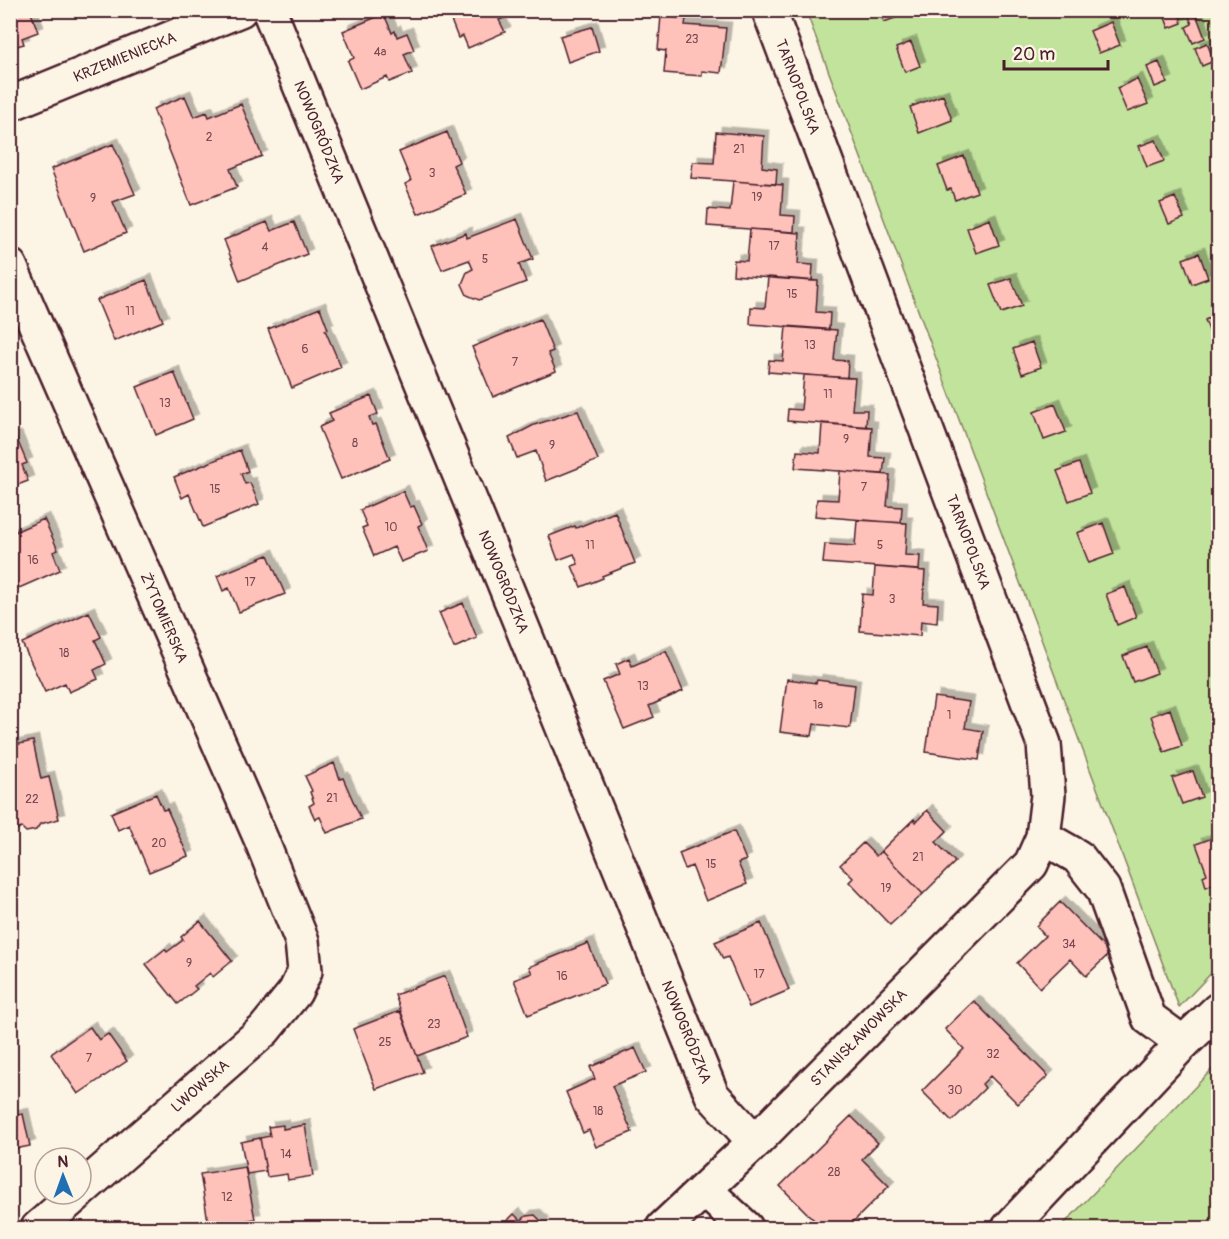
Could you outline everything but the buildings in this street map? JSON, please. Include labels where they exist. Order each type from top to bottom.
[{"type":"street","name":"KRZEMIENIECKA","points":[[10,104],[240,10]]},
{"type":"street","name":"NOWOGRÓDZKA","points":[[269,10],[712,1095],[755,1142]]},
{"type":"street","name":"TARNOPOLSKA","points":[[769,10],[1044,744],[1048,795],[1043,837]]},
{"type":"street","name":"ŻYTOMIERSKA","points":[[10,267],[261,839],[302,941],[305,971]]},
{"type":"street","name":"STANISŁAWOWSKA","points":[[663,1228],[755,1142],[1031,864],[1043,837]]},
{"type":"street","points":[[1043,837],[1078,857],[1103,889],[1149,1018],[1183,1043]]},
{"type":"street","name":"LWOWSKA","points":[[93,1180],[264,1030],[295,992],[305,971]]},
{"type":"street","points":[[1009,1228],[1183,1043],[1218,1010]]},
{"type":"street","points":[[705,1190],[746,1228]]},
{"type":"street","points":[[38,1228],[63,1206]]},
{"type":"green space","points":[[806,11],[1218,11],[1218,966],[1179,1007]]},
{"type":"green space","points":[[1218,1063],[1218,1228],[1060,1228]]}]
